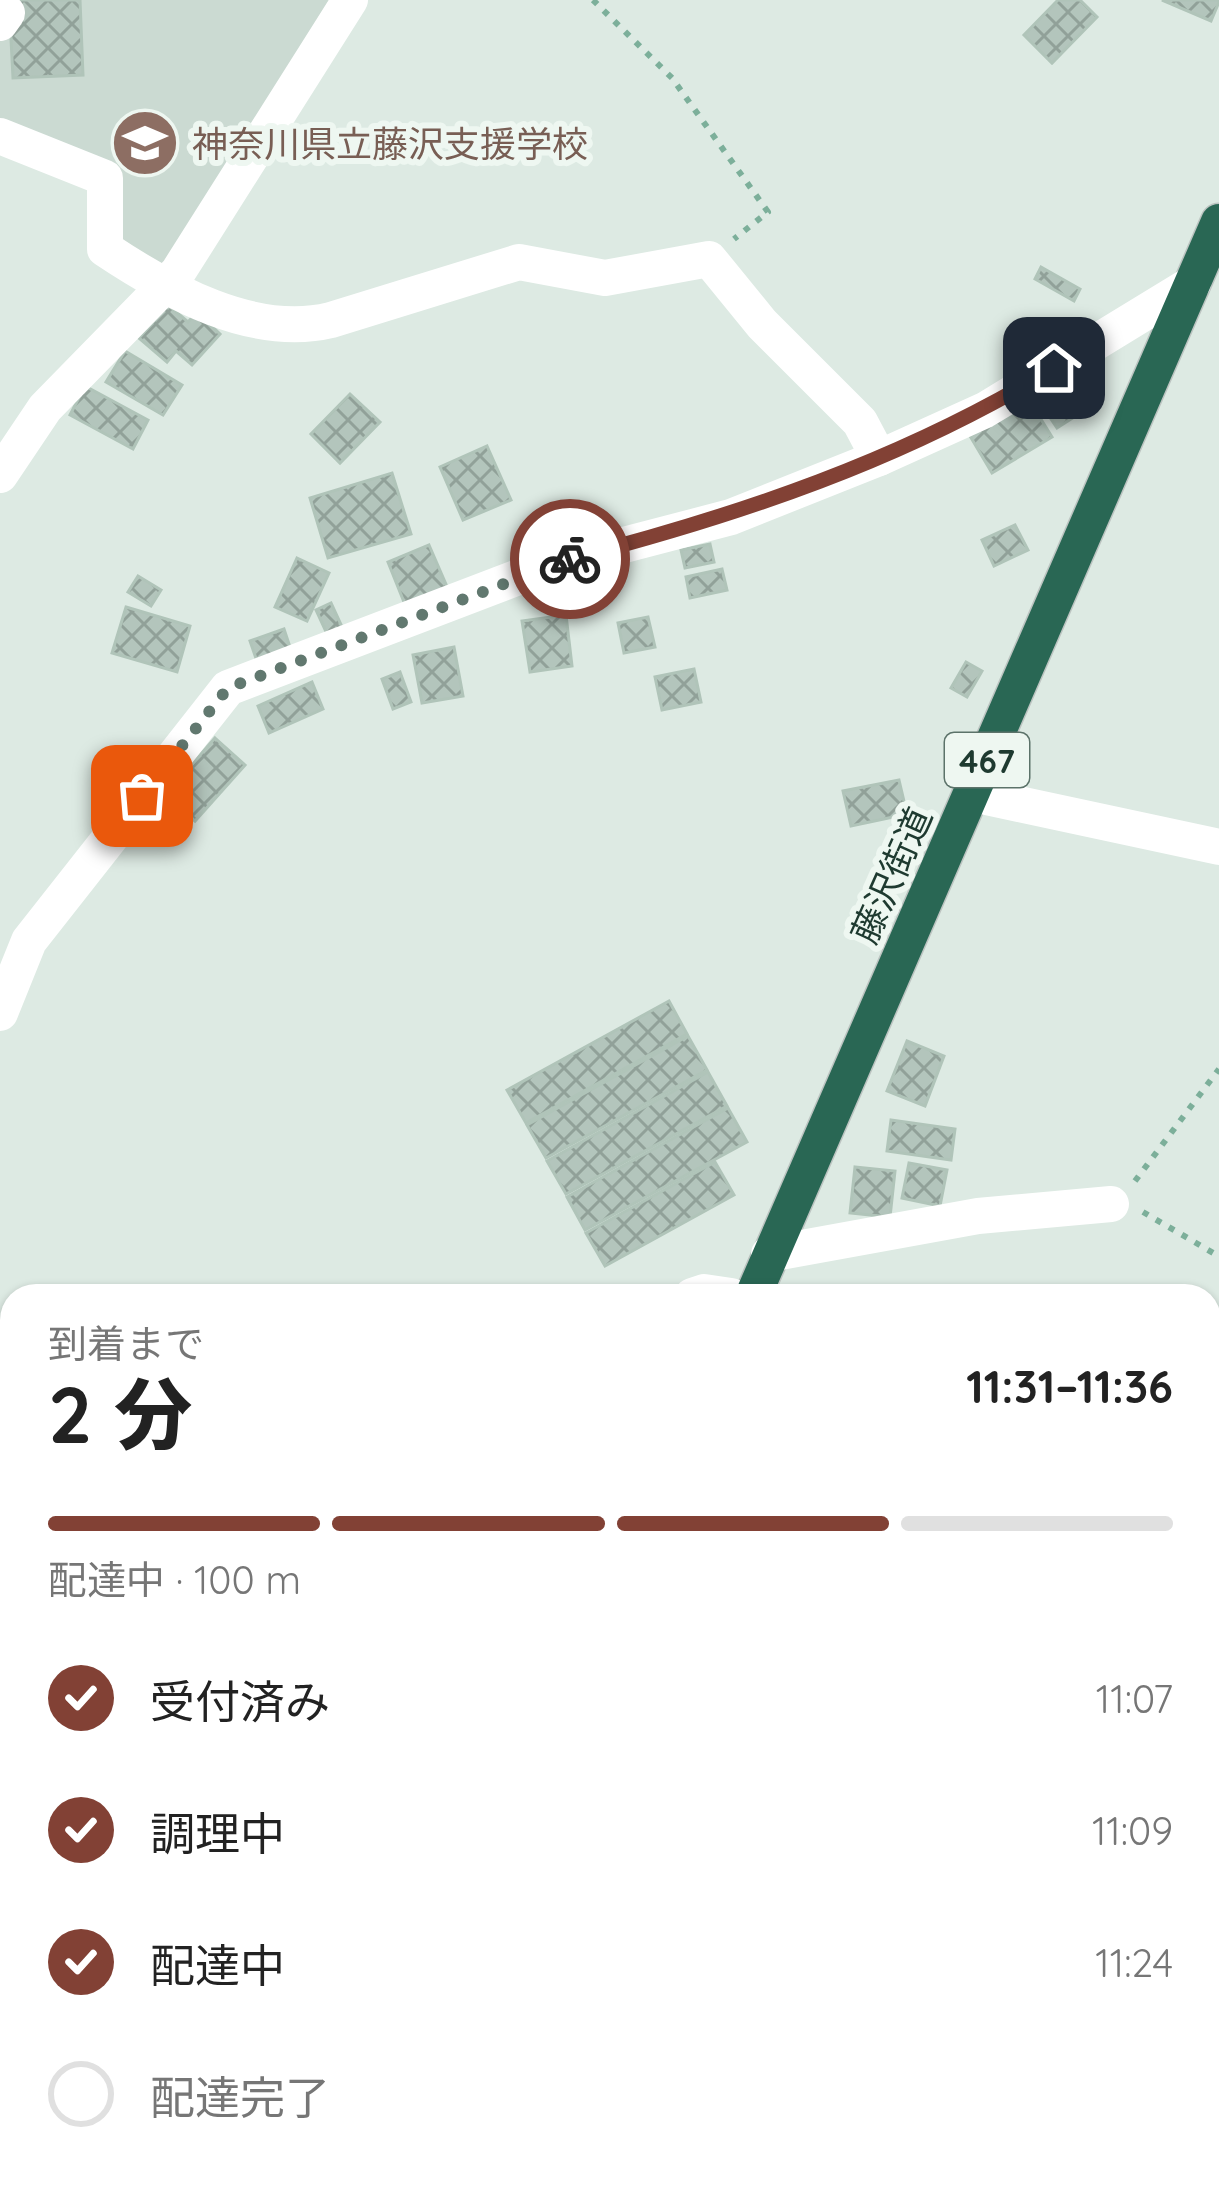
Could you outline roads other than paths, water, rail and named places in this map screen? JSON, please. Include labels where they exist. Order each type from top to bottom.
[{"type":"highway","name":"藤沢街道","points":[[758,1284],[1219,222]]},
{"type":"street","points":[[0,475],[45,408],[165,289],[350,0]]},
{"type":"street","points":[[0,8],[7,13],[0,23]]},
{"type":"street","points":[[0,136],[105,178],[105,249],[165,289],[269,323],[302,327],[519,262],[604,278],[709,259],[762,324],[860,422],[879,458]]},
{"type":"street","points":[[0,1013],[29,941],[228,688],[555,563],[731,517],[879,458],[985,410],[1192,284]]},
{"type":"street","points":[[972,794],[1219,848]]},
{"type":"street","points":[[770,1254],[978,1216],[1115,1201]]},
{"type":"place","name":"神奈川県立藤沢支援学校","points":[[145,143]]}]
